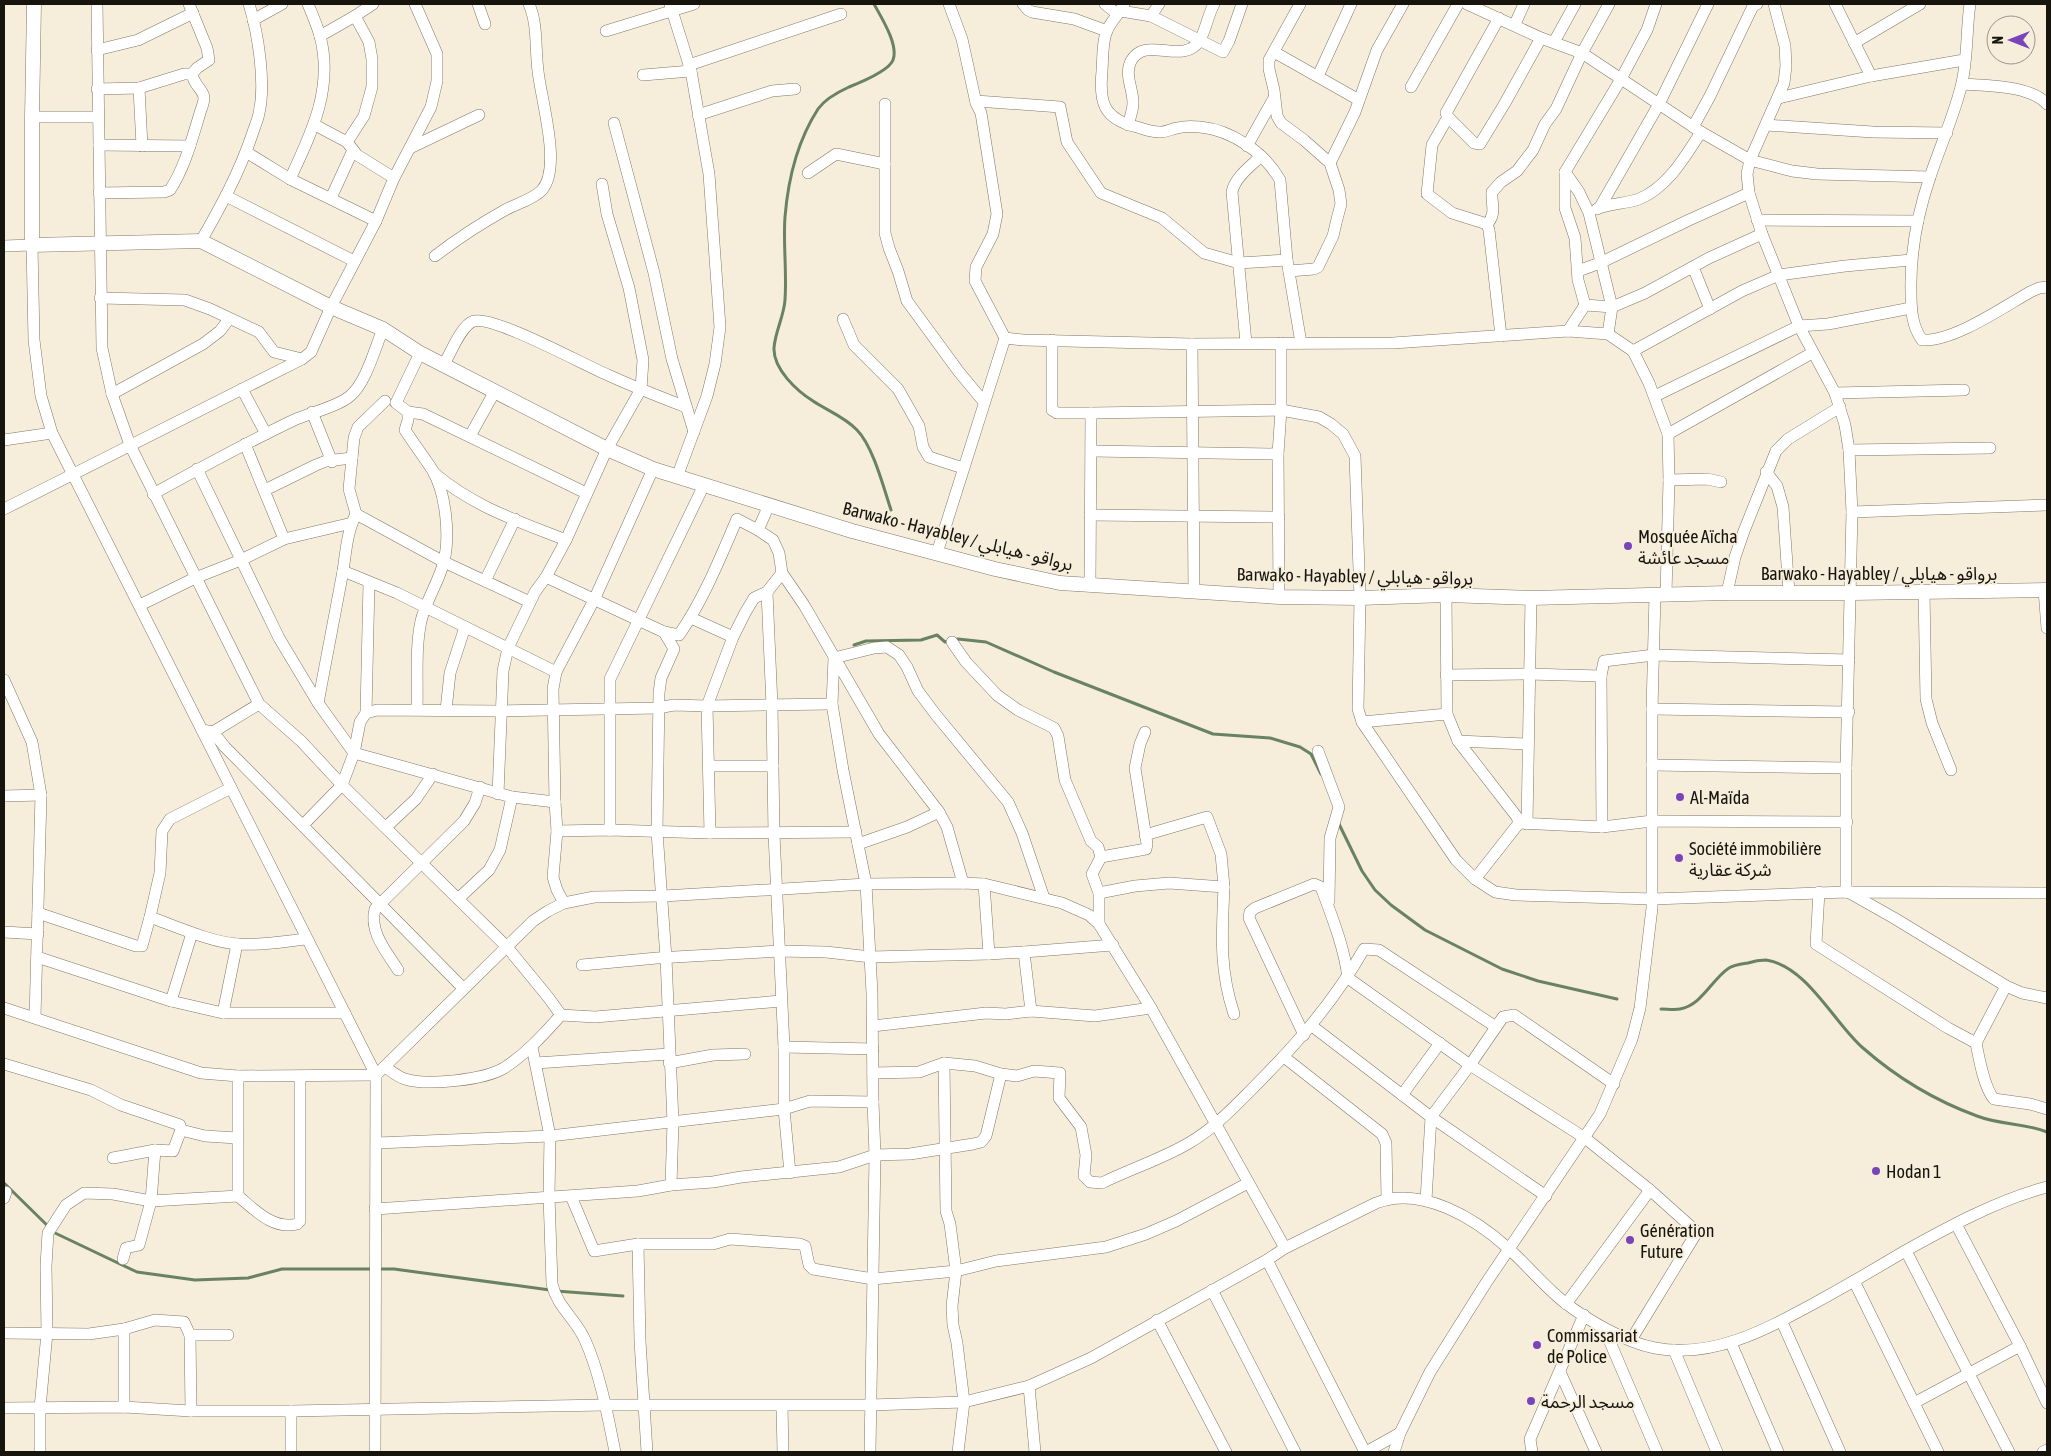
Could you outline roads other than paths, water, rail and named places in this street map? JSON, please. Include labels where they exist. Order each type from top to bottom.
[{"type":"main road","points":[[34,4],[32,245],[201,241]]},
{"type":"main road","name":"Barwako - Hayabley / برواقو - هيابلي","points":[[201,241],[331,307],[383,329],[420,353],[607,449],[653,469],[852,531],[1060,583],[1279,597],[1360,598],[1446,595],[1531,598],[1660,594],[2046,590]]},
{"type":"street","points":[[97,4],[100,298],[102,348],[112,394],[130,445],[153,494],[259,704],[301,741],[342,785],[507,947],[561,1015],[595,1018],[781,1001]]},
{"type":"street","points":[[201,241],[226,196],[246,152],[259,113],[262,90],[257,38],[249,4]]},
{"type":"street","points":[[253,20],[282,4]]},
{"type":"street","points":[[290,179],[315,125],[322,98],[324,59],[320,36],[308,4]]},
{"type":"street","points":[[320,36],[373,4]]},
{"type":"street","points":[[4,509],[302,359],[311,352],[354,260],[376,221],[394,178],[412,147],[431,107],[437,81],[437,54],[415,4]]},
{"type":"street","points":[[478,4],[485,24]]},
{"type":"street","points":[[435,256],[473,228],[541,192],[549,177],[551,160],[543,94],[538,74],[535,20],[528,4]]},
{"type":"street","points":[[606,31],[671,7],[694,4]]},
{"type":"street","points":[[937,553],[1005,338],[975,281],[976,267],[992,234],[997,214],[983,123],[962,39],[949,4]]},
{"type":"street","points":[[1023,4],[1032,12],[1074,19],[1107,31]]},
{"type":"street","points":[[1105,4],[1121,10],[1151,16],[1223,52],[1229,41],[1242,4]]},
{"type":"street","points":[[1151,16],[1159,4]]},
{"type":"street","points":[[1128,125],[1133,105],[1128,70],[1134,57],[1146,49],[1168,52],[1184,51],[1192,48],[1199,40],[1214,4]]},
{"type":"street","points":[[976,101],[1060,107],[1067,142],[1101,193],[1162,218],[1204,254],[1239,264],[1314,269],[1318,266],[1333,236],[1341,204],[1330,163],[1281,123],[1277,116],[1274,90],[1268,69],[1270,60],[1300,4]]},
{"type":"street","points":[[1318,76],[1351,4]]},
{"type":"street","points":[[1330,163],[1359,100],[1377,50],[1403,4]]},
{"type":"street","points":[[1411,88],[1458,4]]},
{"type":"street","points":[[1469,4],[1515,24],[1541,38],[1582,53],[1697,129],[1750,160],[1792,171],[1817,174],[1930,177]]},
{"type":"street","points":[[1515,24],[1524,4]]},
{"type":"street","points":[[1554,42],[1575,4]]},
{"type":"street","points":[[1487,224],[1493,214],[1492,192],[1501,182],[1517,171],[1532,150],[1545,124],[1556,109],[1582,53],[1609,4]]},
{"type":"street","points":[[1585,305],[1580,290],[1575,238],[1566,208],[1565,172],[1621,79],[1646,30],[1656,4]]},
{"type":"street","points":[[1600,207],[1659,104],[1708,4]]},
{"type":"street","points":[[1589,213],[1600,207],[1637,200],[1653,193],[1678,167],[1697,129],[1752,4]]},
{"type":"street","points":[[1774,4],[1785,53],[1784,83],[1750,160],[1747,174],[1749,193],[1762,234],[1799,326],[1835,393],[1840,407],[1849,450],[1852,512],[1852,593],[1846,768],[1846,892]]},
{"type":"street","points":[[1834,4],[1871,76]]},
{"type":"street","points":[[1854,43],[1920,4]]},
{"type":"street","points":[[1967,5],[1962,84],[1947,133],[1930,177],[1918,221],[1911,260],[1911,308],[1916,332],[1922,340],[1930,341],[1963,330],[2030,292],[2047,287]]},
{"type":"street","points":[[671,7],[690,68],[709,174],[720,327],[715,364],[707,396],[677,477]]},
{"type":"street","points":[[97,50],[138,40],[191,9],[207,48],[209,60],[192,74]]},
{"type":"street","points":[[1121,10],[1107,31],[1103,53],[1100,87],[1102,100],[1107,110],[1117,121],[1161,133],[1187,126],[1202,127],[1224,133],[1247,146],[1274,168],[1280,180],[1288,266],[1301,343]]},
{"type":"street","points":[[643,75],[690,68],[841,14]]},
{"type":"street","points":[[331,198],[350,146],[364,116],[372,87],[372,59],[369,42],[355,16]]},
{"type":"street","points":[[1499,18],[1446,113],[1474,143],[1480,144],[1541,38]]},
{"type":"street","points":[[1274,52],[1359,100]]},
{"type":"street","points":[[1779,98],[1871,76],[1964,60]]},
{"type":"street","points":[[97,88],[140,88],[184,74],[192,74]]},
{"type":"street","points":[[99,193],[164,192],[170,190],[190,146],[204,98],[201,89],[194,83],[192,74]]},
{"type":"street","points":[[1962,84],[2019,90],[2034,94],[2047,104]]},
{"type":"street","points":[[140,88],[142,146]]},
{"type":"street","points":[[698,115],[772,91],[795,89]]},
{"type":"street","points":[[1247,146],[1274,98]]},
{"type":"street","points":[[885,104],[885,233],[889,248],[908,301],[959,372],[984,402]]},
{"type":"street","points":[[412,147],[479,114]]},
{"type":"street","points":[[32,117],[98,116]]},
{"type":"street","points":[[1448,117],[1432,145],[1427,194],[1452,213],[1487,224]]},
{"type":"street","points":[[614,123],[654,273],[672,359],[694,432]]},
{"type":"street","points":[[315,125],[350,146],[357,155],[394,178]]},
{"type":"street","points":[[1766,125],[1874,132],[1947,133]]},
{"type":"street","points":[[99,145],[190,146]]},
{"type":"street","points":[[246,152],[290,179],[376,221]]},
{"type":"street","points":[[808,173],[836,154],[885,164]]},
{"type":"street","points":[[1246,343],[1232,202],[1233,184],[1261,156]]},
{"type":"street","points":[[1565,172],[1582,197],[1589,213],[1612,307],[1608,334]]},
{"type":"street","points":[[498,794],[500,711],[503,672],[508,648],[530,602],[566,540],[607,449],[641,389],[642,360],[629,288],[607,214],[602,184]]},
{"type":"street","points":[[1578,271],[1600,263],[1749,193]]},
{"type":"street","points":[[226,196],[354,260]]},
{"type":"street","points":[[1757,220],[1918,221]]},
{"type":"street","points":[[1487,224],[1501,336]]},
{"type":"street","points":[[1585,305],[1612,307],[1645,293],[1693,267],[1762,234]]},
{"type":"street","points":[[4,246],[32,245],[34,340],[41,396],[52,433],[72,475],[207,731],[231,788],[376,1075],[375,1452]]},
{"type":"street","points":[[1633,351],[1742,291],[1779,274],[1911,260]]},
{"type":"street","points":[[1693,267],[1710,309]]},
{"type":"street","points":[[100,298],[185,300],[210,308],[229,319],[259,332],[274,352],[302,359]]},
{"type":"street","points":[[1568,331],[1585,305]]},
{"type":"street","points":[[1655,396],[1799,326],[1828,324],[1911,308]]},
{"type":"street","points":[[112,394],[203,344],[220,331],[229,319]]},
{"type":"street","points":[[843,319],[854,345],[898,389],[919,426],[924,447],[929,456],[936,460],[964,468]]},
{"type":"street","points":[[444,364],[466,326],[482,320],[536,340],[608,375],[686,407]]},
{"type":"street","points":[[153,494],[245,444],[312,412],[340,403],[350,397],[358,388],[383,329]]},
{"type":"street","points":[[1005,338],[1192,344],[1393,343],[1568,331],[1608,334],[1620,340],[1633,351],[1655,396],[1668,434],[1669,480],[1654,655],[1652,709],[1653,899],[1640,1008],[1632,1039],[1600,1114],[1510,1250],[1486,1282],[1430,1372],[1400,1432],[1394,1452]]},
{"type":"street","points":[[1052,340],[1052,410],[1057,413],[1281,410],[1319,417],[1343,434],[1354,456],[1360,598],[1358,709],[1362,722],[1456,860],[1475,879],[1494,892],[1516,895],[1653,899],[1819,892],[2047,893]]},
{"type":"street","points":[[1279,597],[1278,454],[1281,410],[1281,343]]},
{"type":"street","points":[[1192,344],[1194,591]]},
{"type":"street","points":[[420,353],[396,403],[408,412],[423,414],[586,493]]},
{"type":"street","points":[[1668,434],[1812,353]]},
{"type":"street","points":[[242,389],[266,434]]},
{"type":"street","points":[[1835,393],[1964,390]]},
{"type":"street","points":[[470,436],[495,391]]},
{"type":"street","points":[[318,703],[348,535],[354,518],[349,489],[354,438],[358,427],[385,401]]},
{"type":"street","points":[[1727,593],[1735,557],[1766,472],[1776,451],[1788,439],[1840,407]]},
{"type":"street","points":[[312,412],[332,462]]},
{"type":"street","points":[[408,412],[408,420],[404,430],[434,473],[458,493],[477,503],[566,540]]},
{"type":"street","points":[[1090,586],[1092,413]]},
{"type":"street","points":[[4,440],[52,433]]},
{"type":"street","points":[[245,444],[284,539]]},
{"type":"street","points":[[1849,450],[1990,448]]},
{"type":"street","points":[[1092,451],[1278,454]]},
{"type":"street","points":[[264,490],[316,464],[352,458]]},
{"type":"street","points":[[564,903],[553,877],[557,831],[553,710],[553,689],[556,672],[594,600],[653,469]]},
{"type":"street","points":[[197,470],[279,638],[318,703],[354,753],[480,787],[498,794],[555,802]]},
{"type":"street","points":[[1766,472],[1777,486],[1783,507],[1789,593]]},
{"type":"street","points":[[417,709],[418,643],[424,607],[444,562],[446,526],[443,502],[434,473]]},
{"type":"street","points":[[1669,480],[1707,479],[1721,482]]},
{"type":"street","points":[[610,830],[610,679],[637,620],[704,486]]},
{"type":"street","points":[[758,530],[769,505]]},
{"type":"street","points":[[1852,512],[2047,505]]},
{"type":"street","points":[[1090,515],[1279,517]]},
{"type":"street","points":[[140,605],[195,578],[241,560],[284,539],[354,518],[530,602]]},
{"type":"street","points":[[485,581],[514,519]]},
{"type":"street","points":[[546,577],[664,632],[679,635],[691,618],[710,581],[737,519],[773,540],[779,553],[782,573],[804,605],[879,734],[939,812],[947,827],[963,882]]},
{"type":"street","points":[[343,571],[424,607],[556,672]]},
{"type":"street","points":[[710,834],[707,706],[733,637],[754,598],[768,592],[782,573]]},
{"type":"street","points":[[303,825],[342,785],[354,753],[360,722],[366,713],[369,583]]},
{"type":"street","points":[[2046,590],[2047,628]]},
{"type":"street","points":[[768,592],[774,834],[784,1047],[784,1109],[790,1173]]},
{"type":"street","points":[[1924,592],[1926,699],[1932,723],[1951,770]]},
{"type":"street","points":[[1446,595],[1447,714],[1458,741],[1523,824],[1602,827],[1652,821],[1847,822]]},
{"type":"street","points":[[1475,879],[1523,824],[1528,744],[1531,598]]},
{"type":"street","points":[[691,618],[733,637]]},
{"type":"street","points":[[446,710],[450,674],[465,627]]},
{"type":"street","points":[[664,632],[674,650],[661,678],[658,708],[657,832],[663,896],[673,1122],[671,1185]]},
{"type":"street","points":[[952,642],[966,662],[997,695],[1018,710],[1054,728],[1058,736],[1065,780],[1091,841],[1098,846],[1101,858],[1092,874],[1099,893],[1099,924]]},
{"type":"street","points":[[834,658],[874,648],[887,647],[899,655],[908,667],[918,691],[931,709],[1008,802],[1022,834],[1044,898]]},
{"type":"street","points":[[1602,827],[1601,676],[1602,664],[1607,660],[1654,655],[1849,660]]},
{"type":"street","points":[[834,658],[832,704],[866,884],[871,957],[875,1155],[870,1452]]},
{"type":"street","points":[[1446,675],[1528,674],[1601,676]]},
{"type":"street","points":[[4,680],[32,742],[41,795],[35,1018]]},
{"type":"street","points":[[207,731],[259,704]]},
{"type":"street","points":[[366,713],[378,710],[417,709],[500,711],[658,708],[674,705],[772,706],[832,704]]},
{"type":"street","points":[[1652,709],[1849,712]]},
{"type":"street","points":[[1362,722],[1447,714]]},
{"type":"street","points":[[207,731],[303,825],[463,988]]},
{"type":"street","points":[[1101,858],[1146,849],[1147,844],[1135,768],[1140,744],[1145,732]]},
{"type":"street","points":[[1458,741],[1528,744]]},
{"type":"street","points":[[1318,751],[1339,807],[1330,838],[1329,908]]},
{"type":"street","points":[[1652,765],[1846,768]]},
{"type":"street","points":[[709,766],[773,766]]},
{"type":"street","points":[[386,827],[416,799],[433,774]]},
{"type":"street","points":[[398,970],[376,934],[373,925],[375,909],[470,814],[480,787]]},
{"type":"street","points":[[38,913],[136,946],[142,946],[160,872],[162,831],[170,819],[231,788]]},
{"type":"street","points":[[4,796],[41,795]]},
{"type":"street","points":[[458,899],[489,870],[500,850],[512,797]]},
{"type":"street","points":[[557,831],[610,830],[857,838],[906,827],[939,812]]},
{"type":"street","points":[[1145,835],[1207,817],[1221,854],[1224,887],[1221,945],[1227,992],[1234,1014]]},
{"type":"street","points":[[4,1008],[201,1073],[238,1076],[376,1075],[533,921],[564,903],[594,897],[663,896],[866,884],[963,882],[984,884],[1044,898],[1078,909],[1090,915],[1099,924],[1151,1008],[1286,1248]]},
{"type":"street","points":[[1099,893],[1135,886],[1169,883],[1224,887]]},
{"type":"street","points":[[984,884],[989,954]]},
{"type":"street","points":[[1304,1035],[1249,918],[1250,912],[1255,908],[1314,884],[1321,887],[1329,908],[1345,956],[1348,978],[1470,1065],[1585,1138],[1650,1190],[1697,1232],[1631,1340]]},
{"type":"street","points":[[1819,892],[1816,944],[1948,1028],[1976,1042]]},
{"type":"street","points":[[1846,892],[1894,918],[2006,986],[2022,993],[2047,998]]},
{"type":"street","points":[[150,917],[192,933],[237,944],[260,944],[307,939]]},
{"type":"street","points":[[4,932],[38,934]]},
{"type":"street","points":[[171,1001],[192,933]]},
{"type":"street","points":[[223,1013],[237,944]]},
{"type":"street","points":[[582,965],[780,951],[826,952],[871,957],[989,954],[1113,945]]},
{"type":"street","points":[[873,1073],[919,1072],[944,1063],[975,1066],[1001,1074],[1017,1076],[1034,1071],[1060,1072],[1058,1098],[1081,1127],[1086,1155],[1084,1176],[1090,1182],[1102,1183],[1188,1144],[1216,1125],[1312,1026],[1348,978],[1364,949],[1379,950],[1496,1027]]},
{"type":"street","points":[[1024,952],[1031,1012]]},
{"type":"street","points":[[37,957],[171,1001],[223,1013],[345,1013]]},
{"type":"street","points":[[2006,986],[1976,1042],[1985,1078],[1991,1096],[1994,1099],[2047,1109]]},
{"type":"street","points":[[873,1026],[940,1017],[1031,1012],[1095,1016],[1151,1008]]},
{"type":"street","points":[[385,1066],[404,1079],[419,1081],[460,1079],[487,1074],[502,1069],[532,1047],[561,1015]]},
{"type":"street","points":[[1426,1200],[1431,1117],[1503,1017],[1514,1016],[1614,1084]]},
{"type":"street","points":[[1312,1026],[1431,1117],[1546,1196]]},
{"type":"street","points":[[1402,1095],[1440,1044]]},
{"type":"street","points":[[532,1047],[550,1136],[549,1196],[552,1284],[555,1297],[584,1337],[606,1406],[615,1452]]},
{"type":"street","points":[[784,1047],[873,1050]]},
{"type":"street","points":[[536,1062],[669,1059],[745,1054]]},
{"type":"street","points":[[1284,1057],[1382,1134],[1386,1143],[1387,1199]]},
{"type":"street","points":[[944,1063],[946,1211],[950,1224],[956,1271],[953,1315],[964,1402],[958,1452]]},
{"type":"street","points":[[4,1064],[91,1090],[121,1105],[180,1125],[181,1130],[173,1151],[155,1150],[113,1158]]},
{"type":"street","points":[[375,1210],[638,1191],[671,1185],[714,1182],[740,1177],[839,1167],[875,1155],[944,1150],[981,1142],[986,1136],[1001,1074]]},
{"type":"street","points":[[238,1076],[238,1196]]},
{"type":"street","points":[[40,1452],[40,1408],[47,1333],[46,1266],[48,1233],[66,1205],[84,1193],[113,1194],[151,1201],[238,1196],[263,1217],[291,1226],[297,1224],[300,1221],[300,1076]]},
{"type":"street","points":[[377,1143],[550,1136],[784,1109],[810,1101],[873,1102]]},
{"type":"street","points":[[181,1130],[205,1136],[237,1138]]},
{"type":"street","points":[[123,1259],[126,1248],[139,1245],[151,1201],[155,1150]]},
{"type":"street","points":[[571,1196],[594,1250],[638,1244],[713,1244],[730,1239],[800,1244],[805,1246],[809,1265],[813,1269],[873,1279],[956,1271],[1004,1260],[1106,1247],[1146,1234],[1176,1221],[1248,1183]]},
{"type":"street","points":[[4,1408],[124,1407],[191,1411],[291,1411],[606,1406],[870,1406],[964,1402],[1029,1386],[1091,1358],[1286,1248],[1387,1199],[1400,1197],[1426,1200],[1479,1225],[1510,1250],[1543,1284],[1566,1304],[1598,1324],[1631,1340],[1656,1348],[1686,1351],[1731,1343],[1782,1322],[1956,1224],[2017,1196],[2047,1187]]},
{"type":"street","points":[[1566,1304],[1650,1190]]},
{"type":"street","points":[[1956,1224],[2020,1346],[2047,1403]]},
{"type":"street","points":[[638,1244],[640,1341],[647,1452]]},
{"type":"street","points":[[1906,1251],[2009,1452]]},
{"type":"street","points":[[1267,1260],[1366,1452],[1400,1432]]},
{"type":"street","points":[[1854,1281],[1938,1452]]},
{"type":"street","points":[[1212,1290],[1295,1452]]},
{"type":"street","points":[[1532,1452],[1530,1439],[1584,1315]]},
{"type":"street","points":[[4,1333],[89,1334],[124,1329],[155,1320],[184,1322],[190,1335],[191,1411]]},
{"type":"street","points":[[1157,1320],[1226,1452]]},
{"type":"street","points":[[1782,1322],[1840,1452]]},
{"type":"street","points":[[1598,1324],[1607,1335],[1657,1452]]},
{"type":"street","points":[[124,1329],[124,1407]]},
{"type":"street","points":[[190,1335],[228,1335]]},
{"type":"street","points":[[1731,1343],[1778,1452]]},
{"type":"street","points":[[1914,1404],[2020,1346]]},
{"type":"street","points":[[1674,1350],[1716,1452]]},
{"type":"street","points":[[1560,1372],[1596,1452]]},
{"type":"street","points":[[1029,1386],[1035,1452]]},
{"type":"street","points":[[782,1406],[783,1452]]},
{"type":"street","points":[[291,1411],[291,1452]]},
{"type":"street","points":[[2043,1452],[2047,1450]]},
{"type":"waterway","points":[[874,4],[885,23],[894,47],[893,60],[880,72],[840,91],[824,102],[818,109],[805,134],[791,175],[786,203],[785,300],[774,348],[777,364],[787,379],[813,401],[847,421],[863,437],[877,468],[891,510]]},
{"type":"waterway","points":[[854,645],[866,641],[921,640],[937,635],[945,642],[958,639],[986,642],[1054,672],[1213,734],[1270,738],[1300,747],[1311,754],[1321,774]]},
{"type":"waterway","points":[[1338,822],[1362,871],[1375,890],[1391,905],[1425,930],[1502,969],[1538,981],[1617,999]]},
{"type":"waterway","points":[[1661,1009],[1688,1007],[1701,997],[1723,973],[1733,966],[1764,960],[1781,964],[1807,984],[1863,1048],[1889,1069],[1917,1087],[1932,1096],[1977,1116],[2047,1132]]},
{"type":"waterway","points":[[4,1183],[55,1233],[137,1272],[195,1280],[248,1278],[282,1269],[394,1269],[550,1290]]},
{"type":"waterway","points":[[556,1291],[623,1296]]},
{"type":"place","name":"Mosquée Aïcha مسجد عائشة","points":[[1628,546]]},
{"type":"place","name":"Al-Maïda","points":[[1680,797]]},
{"type":"place","name":"Société immobilière شركة عقارية","points":[[1679,858]]},
{"type":"place","name":"Hodan 1","points":[[1876,1171]]},
{"type":"place","name":"Génération Future","points":[[1630,1240]]},
{"type":"place","name":"Commissariat de Police","points":[[1537,1345]]},
{"type":"place","name":"مسجد الرحمة","points":[[1531,1401]]}]
